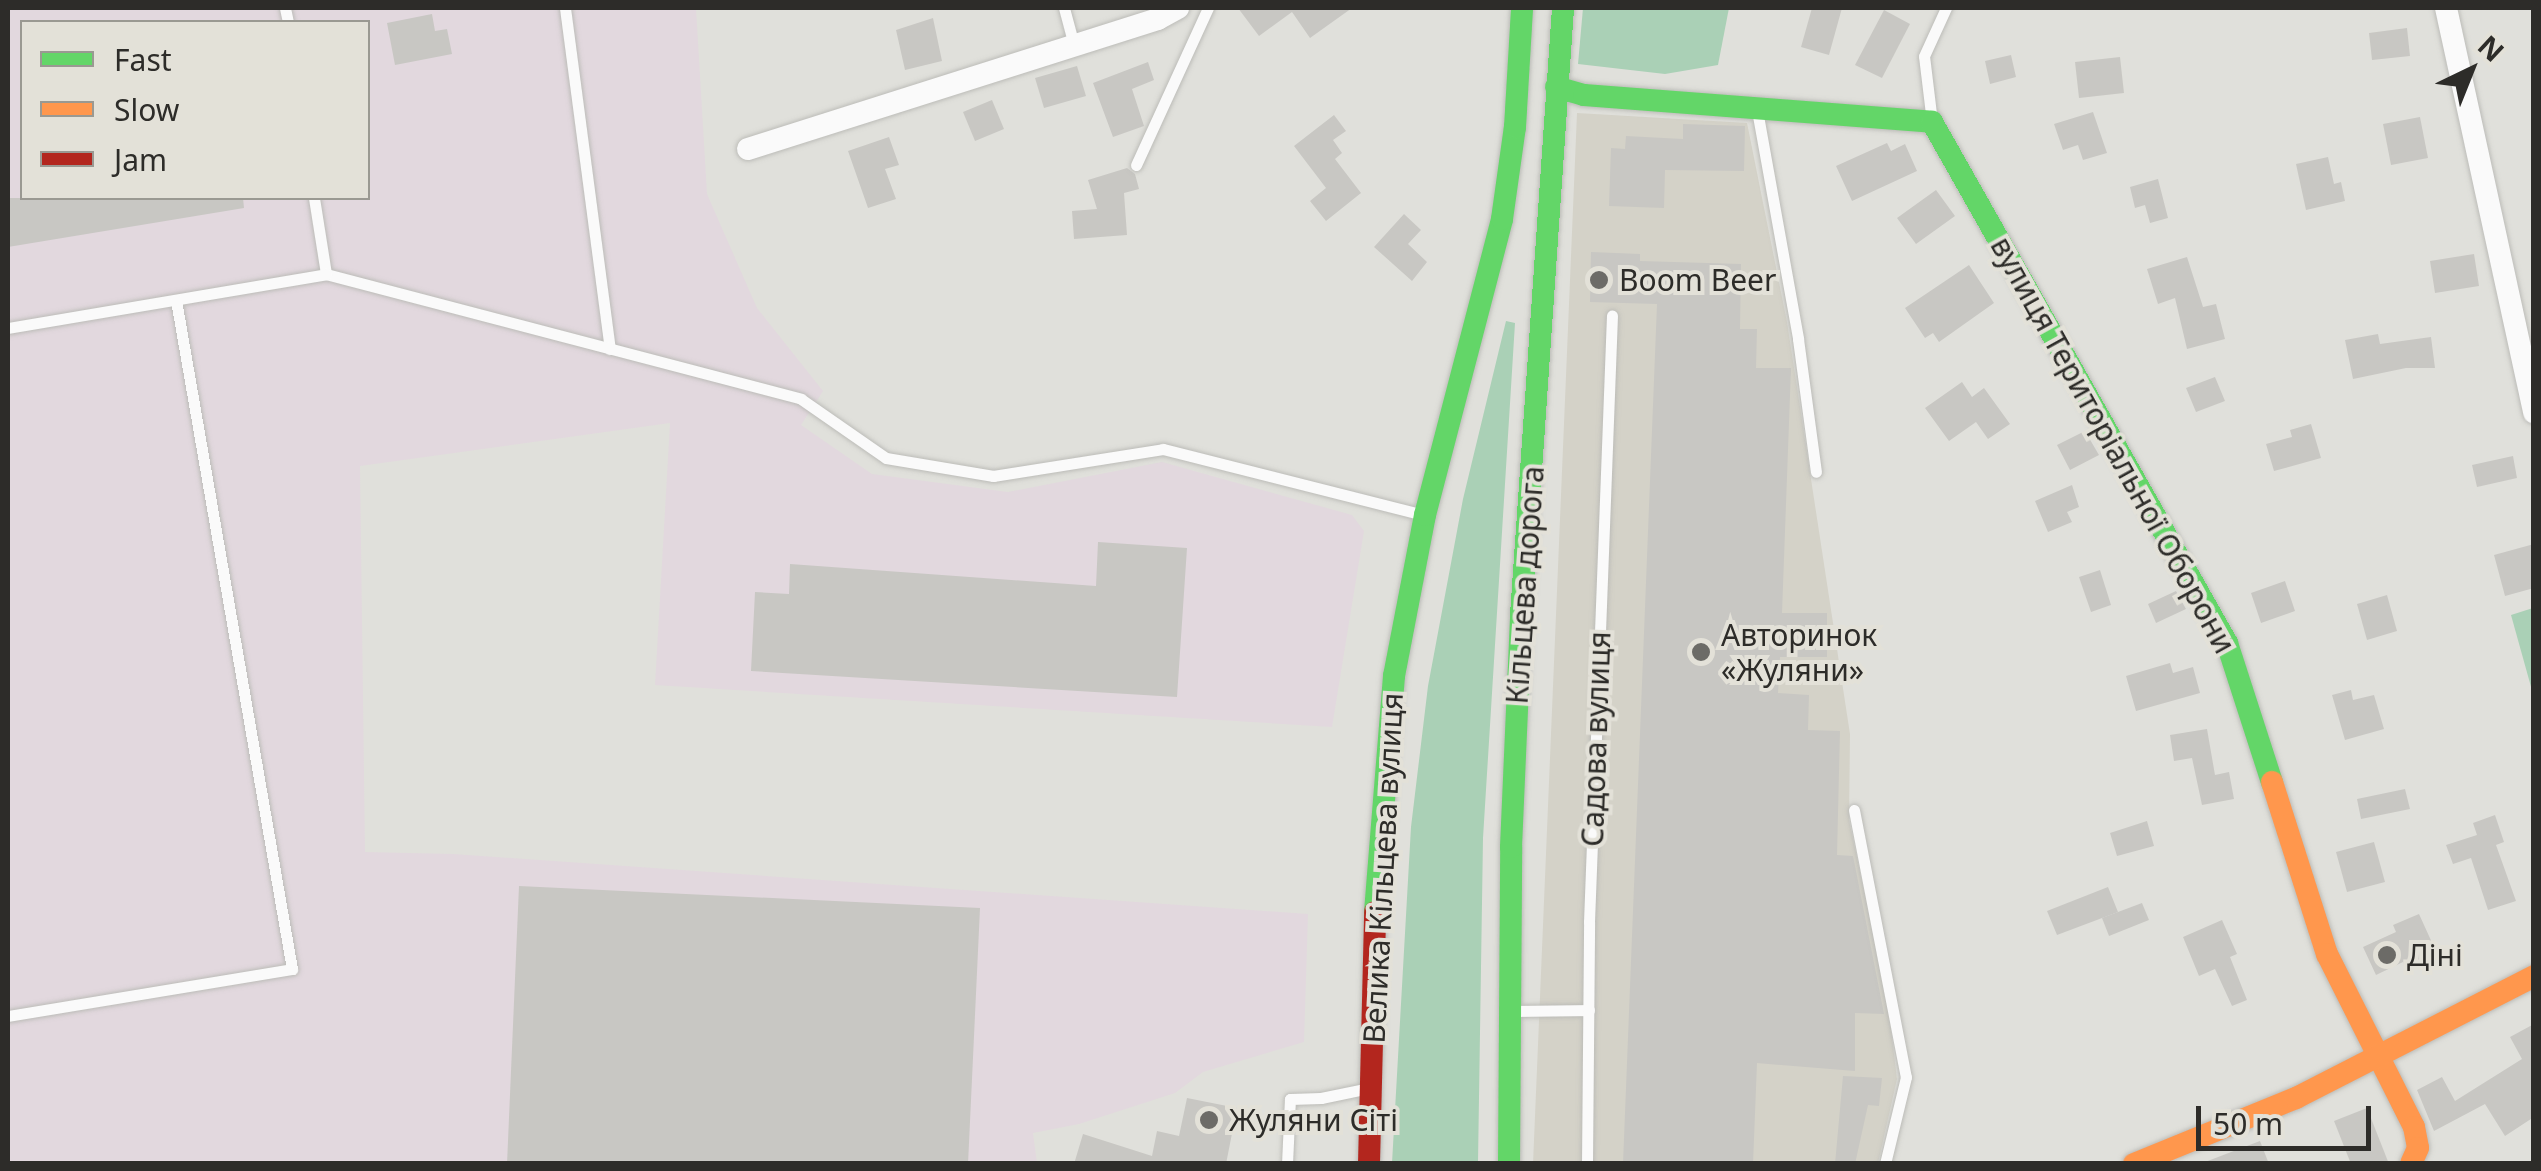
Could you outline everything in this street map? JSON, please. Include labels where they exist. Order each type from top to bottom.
[{"type":"main road","points":[[1425,515],[1502,219],[1514,127],[1522,8]]},
{"type":"main road","name":"Кільцева дорога","points":[[1509,1164],[1508,1011],[1520,615],[1564,8]]},
{"type":"main road","points":[[1556,87],[1584,95],[1932,122]]},
{"type":"main road","name":"вулиця Територіальної Оборони","points":[[1932,122],[2227,644],[2327,954],[2382,1056],[2414,1127],[2418,1148],[2411,1164]]},
{"type":"main road","name":"Велика Кільцева вулиця","points":[[1369,1164],[1376,891],[1386,740],[1406,604],[1425,515]]},
{"type":"main road","points":[[2134,1164],[2296,1098],[2534,976]]},
{"type":"street","points":[[748,149],[1074,46],[1178,8]]},
{"type":"street","points":[[2446,8],[2534,413]]},
{"type":"lane","points":[[565,8],[610,349]]},
{"type":"lane","points":[[1064,8],[1074,46]]},
{"type":"lane","points":[[1136,164],[1208,8]]},
{"type":"lane","name":"вулиця Територіальної Оборони","points":[[1932,122],[1924,56],[1946,8]]},
{"type":"lane","points":[[1756,106],[1798,339],[1816,472]]},
{"type":"lane","points":[[314,200],[326,274]]},
{"type":"lane","points":[[8,328],[326,274],[801,399],[886,458],[992,476],[1104,455],[1163,449],[1425,515]]},
{"type":"lane","points":[[8,1016],[292,969],[176,300]]},
{"type":"lane","name":"Садова вулиця","points":[[1587,1164],[1612,314]]},
{"type":"lane","points":[[1854,810],[1906,1077],[1885,1164]]},
{"type":"lane","points":[[1508,1011],[1589,1010]]},
{"type":"lane","points":[[1286,1164],[1290,1099],[1321,1098],[1372,1088]]},
{"type":"shaded area","points":[[8,8],[696,8],[707,194],[757,308],[823,391],[801,425],[872,474],[1008,492],[1162,462],[1352,515],[1364,531],[1332,727],[655,685],[670,423],[360,466],[365,852],[453,854],[1308,914],[1304,1042],[1203,1072],[1175,1093],[1079,1124],[1033,1133],[1037,1163],[8,1163]]},
{"type":"shaded area","name":"Авторинок «Жуляни»","points":[[1577,113],[1747,123],[1787,322],[1850,734],[1849,820],[1888,1004],[1897,1079],[1878,1163],[1533,1164]]},
{"type":"green space","points":[[1583,8],[1729,8],[1718,65],[1665,74],[1578,64]]},
{"type":"green space","points":[[1506,321],[1515,323],[1483,838],[1478,1163],[1392,1163],[1411,827],[1428,686],[1463,499]]},
{"type":"green space","points":[[2534,608],[2533,694],[2511,615]]},
{"type":"building","points":[[1238,8],[1352,8],[1310,38],[1292,12],[1259,36]]},
{"type":"building","points":[[1812,8],[1842,8],[1829,55],[1801,47]]},
{"type":"building","points":[[1884,10],[1910,24],[1882,78],[1855,65]]},
{"type":"building","points":[[432,14],[435,31],[447,29],[452,54],[395,65],[387,23]]},
{"type":"building","points":[[933,18],[942,61],[905,70],[896,30]]},
{"type":"building","points":[[2407,28],[2410,56],[2372,60],[2369,33]]},
{"type":"building","points":[[2011,55],[2016,77],[1990,84],[1985,61]]},
{"type":"building","points":[[2120,57],[2124,93],[2079,98],[2075,62]]},
{"type":"building","points":[[1148,62],[1154,80],[1132,89],[1144,126],[1113,137],[1093,83]]},
{"type":"building","points":[[1077,66],[1086,96],[1044,108],[1035,78]]},
{"type":"building","points":[[992,100],[1004,129],[975,141],[963,112]]},
{"type":"building","points":[[2093,112],[2107,153],[2083,160],[2078,145],[2063,150],[2054,124]]},
{"type":"building","points":[[1334,115],[1346,131],[1333,140],[1342,153],[1335,159],[1361,193],[1326,221],[1310,201],[1326,188],[1294,146]]},
{"type":"building","points":[[2420,117],[2428,158],[2391,165],[2383,124]]},
{"type":"building","points":[[1683,124],[1745,126],[1744,171],[1665,170],[1664,208],[1609,206],[1611,148],[1625,149],[1626,136],[1683,139]]},
{"type":"building","points":[[889,137],[899,165],[885,169],[896,199],[868,208],[848,151]]},
{"type":"building","points":[[1887,143],[1891,151],[1905,144],[1917,171],[1852,201],[1836,166]]},
{"type":"building","points":[[2328,157],[2334,184],[2341,182],[2345,201],[2306,210],[2296,164]]},
{"type":"building","points":[[1127,168],[1135,174],[1139,189],[1124,193],[1127,235],[1074,239],[1072,211],[1097,209],[1088,180]]},
{"type":"building","points":[[2158,179],[2168,218],[2150,223],[2145,205],[2135,208],[2130,187]]},
{"type":"building","points":[[1936,190],[1955,216],[1916,244],[1897,218]]},
{"type":"building","points":[[8,198],[243,200],[244,208],[8,247]]},
{"type":"building","points":[[1404,214],[1421,230],[1408,244],[1427,262],[1412,281],[1374,247]]},
{"type":"building","points":[[1591,252],[1640,254],[1640,261],[1741,264],[1740,329],[1757,329],[1756,368],[1791,368],[1782,613],[1827,613],[1827,657],[1780,657],[1778,693],[1809,695],[1808,730],[1840,731],[1837,855],[1853,856],[1884,1014],[1855,1013],[1855,1071],[1757,1063],[1753,1164],[1623,1164],[1657,304],[1590,302]]},
{"type":"building","points":[[2474,254],[2479,286],[2435,293],[2430,261]]},
{"type":"building","points":[[2187,257],[2203,307],[2216,304],[2225,339],[2187,349],[2175,298],[2158,304],[2147,269]]},
{"type":"building","points":[[1969,265],[1994,303],[1939,342],[1933,333],[1925,338],[1905,308]]},
{"type":"building","points":[[2378,334],[2380,344],[2431,337],[2435,368],[2406,368],[2353,379],[2345,340]]},
{"type":"building","points":[[2215,377],[2225,401],[2196,412],[2186,388]]},
{"type":"building","points":[[1962,382],[1972,397],[1984,388],[2010,424],[1988,439],[1976,422],[1949,441],[1925,408]]},
{"type":"building","points":[[2311,424],[2321,458],[2274,471],[2266,444],[2292,437],[2290,430]]},
{"type":"building","points":[[2085,431],[2099,455],[2070,470],[2057,445]]},
{"type":"building","points":[[2513,456],[2517,478],[2477,487],[2472,465]]},
{"type":"building","points":[[2072,485],[2079,507],[2067,512],[2072,522],[2048,532],[2035,501]]},
{"type":"building","points":[[1098,542],[1187,548],[1177,697],[751,671],[755,592],[789,594],[790,564],[1096,586]]},
{"type":"building","points":[[2534,544],[2534,588],[2505,596],[2494,555]]},
{"type":"building","points":[[2100,570],[2111,605],[2091,612],[2079,577]]},
{"type":"building","points":[[2285,581],[2295,611],[2261,623],[2251,593]]},
{"type":"building","points":[[2176,591],[2186,609],[2156,623],[2148,604]]},
{"type":"building","points":[[2387,595],[2397,631],[2367,640],[2357,604]]},
{"type":"building","points":[[2170,663],[2173,673],[2193,667],[2200,693],[2136,711],[2126,676]]},
{"type":"building","points":[[2351,690],[2353,700],[2374,695],[2384,729],[2345,740],[2332,695]]},
{"type":"building","points":[[2207,729],[2215,775],[2229,772],[2234,799],[2202,805],[2192,758],[2174,761],[2170,735]]},
{"type":"building","points":[[2405,789],[2410,809],[2361,819],[2357,799]]},
{"type":"building","points":[[2495,815],[2504,842],[2496,845],[2516,901],[2488,910],[2471,858],[2453,864],[2446,845],[2477,835],[2473,823]]},
{"type":"building","points":[[2147,821],[2154,846],[2117,856],[2110,833]]},
{"type":"building","points":[[2374,842],[2385,882],[2347,892],[2336,852]]},
{"type":"building","points":[[519,886],[980,908],[968,1164],[507,1164]]},
{"type":"building","points":[[2108,887],[2118,912],[2057,935],[2047,911]]},
{"type":"building","points":[[2142,903],[2149,920],[2109,936],[2102,918]]},
{"type":"building","points":[[2419,914],[2439,958],[2408,972],[2403,962],[2376,975],[2363,947],[2396,932],[2393,925]]},
{"type":"building","points":[[2222,920],[2237,954],[2230,957],[2247,1000],[2232,1006],[2215,969],[2199,976],[2183,937]]},
{"type":"building","points":[[2534,1024],[2534,1117],[2505,1136],[2485,1104],[2434,1131],[2417,1090],[2442,1077],[2455,1101],[2522,1059],[2510,1037]]},
{"type":"building","points":[[1843,1076],[1882,1078],[1879,1106],[1868,1105],[1855,1164],[1835,1164]]},
{"type":"building","name":"Жуляни Сіті","points":[[1187,1098],[1237,1108],[1226,1164],[1074,1164],[1083,1134],[1152,1156],[1157,1131],[1179,1136]]},
{"type":"building","points":[[2367,1108],[2389,1164],[2351,1164],[2334,1121]]},
{"type":"building","points":[[2260,1141],[2269,1164],[2205,1164],[2205,1162]]},
{"type":"traffic: fast","points":[[1375,912],[1394,676],[1425,515],[1502,219],[1515,127],[1522,8]]},
{"type":"traffic: fast","points":[[1509,1164],[1511,847],[1521,615],[1563,8]]},
{"type":"traffic: fast","points":[[1556,87],[1584,95],[1932,122],[2227,643],[2272,782]]},
{"type":"traffic: slow","points":[[2272,782],[2327,954],[2414,1127],[2418,1148],[2411,1164]]},
{"type":"traffic: slow","points":[[2134,1164],[2296,1098],[2534,976]]},
{"type":"traffic: jam","points":[[1369,1164],[1375,912]]},
{"type":"place","name":"Boom Beer","points":[[1599,280]]},
{"type":"place","name":"Авторинок «Жуляни»","points":[[1701,652]]},
{"type":"place","name":"Діні","points":[[2387,955]]},
{"type":"place","name":"Жуляни Сіті","points":[[1209,1120]]}]
